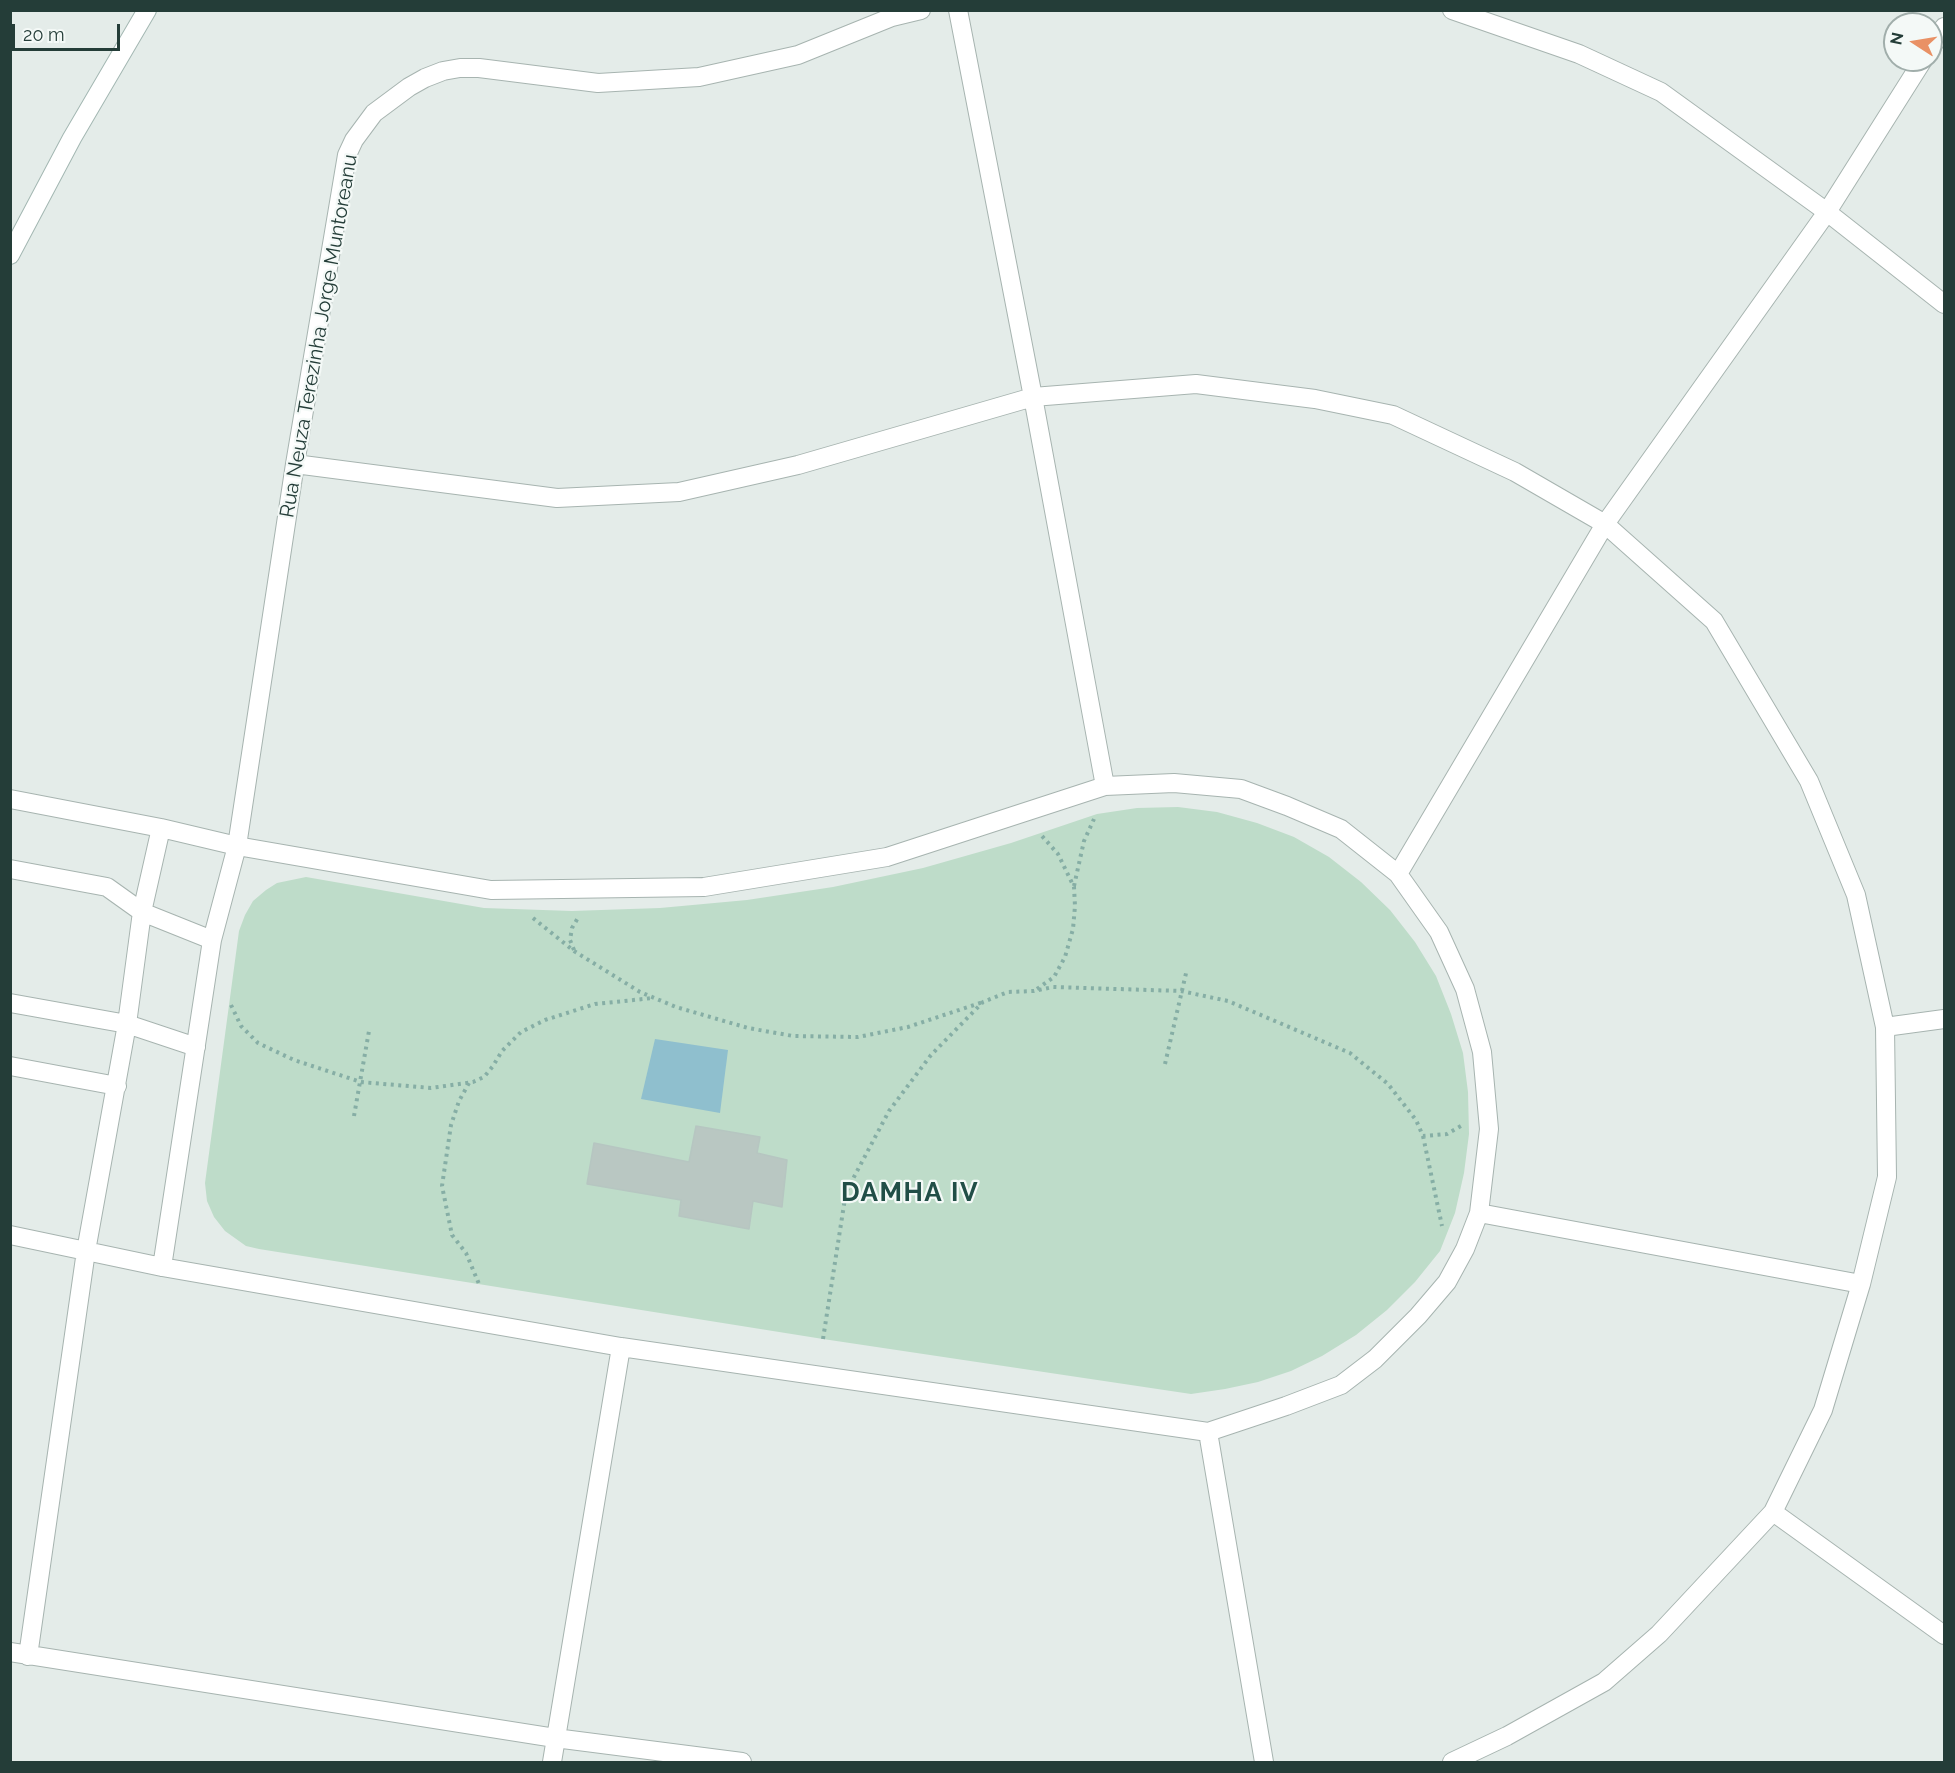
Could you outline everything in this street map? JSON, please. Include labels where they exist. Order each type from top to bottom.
[{"type":"street","points":[[10,255],[72,138],[147,10]]},
{"type":"street","name":"Rua Neuza Terezinha Jorge Muntoreanu","points":[[162,1267],[212,940],[237,846],[295,464],[347,155],[359,131],[374,113],[409,87],[425,78],[460,68],[479,68],[598,83],[699,77],[798,55],[892,17],[921,10]]},
{"type":"street","points":[[958,10],[1105,786]]},
{"type":"street","points":[[1452,10],[1579,54],[1661,92],[1827,212],[1944,304]]},
{"type":"street","points":[[1398,874],[1605,524],[1827,212],[1915,72]]},
{"type":"street","points":[[295,464],[557,498],[679,492],[798,465],[1033,397],[1196,384],[1315,399],[1393,415],[1515,472],[1605,524],[1713,621],[1809,781],[1856,896],[1885,1027],[1887,1177],[1861,1284],[1823,1410],[1773,1512],[1659,1634],[1604,1682],[1507,1736],[1452,1762]]},
{"type":"street","points":[[10,799],[161,828],[237,846],[491,890],[704,887],[886,857],[1105,786],[1174,783],[1241,789],[1341,829],[1398,874],[1439,932],[1465,989],[1482,1052],[1488,1129],[1479,1213],[1466,1249],[1447,1282],[1418,1316],[1375,1359],[1341,1385],[1208,1432],[621,1347],[162,1267],[10,1235]]},
{"type":"street","points":[[161,828],[142,912],[117,1086],[86,1251],[19,1654],[555,1738],[742,1762]]},
{"type":"street","points":[[10,869],[107,887],[142,912],[212,940]]},
{"type":"street","points":[[10,1003],[127,1024],[196,1047]]},
{"type":"street","points":[[1885,1027],[1944,1019]]},
{"type":"street","points":[[10,1066],[117,1086]]},
{"type":"street","points":[[1479,1213],[1861,1284]]},
{"type":"street","points":[[552,1762],[621,1347]]},
{"type":"street","points":[[1208,1432],[1264,1762]]},
{"type":"street","points":[[1773,1512],[1944,1635]]},
{"type":"path","points":[[1034,991],[1054,977],[1065,957],[1073,929],[1074,886],[1084,841],[1097,814]]},
{"type":"path","points":[[1040,833],[1058,854],[1074,886]]},
{"type":"path","points":[[574,951],[570,940],[572,928],[578,917],[585,911]]},
{"type":"path","points":[[530,915],[574,951],[640,992],[676,1007],[748,1028],[793,1036],[858,1037],[908,1027],[1008,992],[1034,991],[1053,987],[1181,991],[1228,1001],[1350,1053],[1388,1084],[1416,1120],[1423,1136],[1445,1237]]},
{"type":"path","points":[[1165,1064],[1187,969]]},
{"type":"path","points":[[230,1002],[241,1026],[258,1042],[294,1060],[361,1082],[431,1088],[469,1082],[484,1077],[502,1050],[521,1032],[545,1020],[595,1004],[654,998]]},
{"type":"path","points":[[823,1339],[846,1192],[889,1111],[931,1055],[983,1002]]},
{"type":"path","points":[[354,1116],[369,1031]]},
{"type":"path","points":[[469,1082],[459,1101],[451,1125],[442,1186],[452,1235],[466,1253],[479,1284]]},
{"type":"path","points":[[1423,1136],[1447,1134],[1469,1122]]},
{"type":"green space","points":[[1178,807],[1217,812],[1257,823],[1294,837],[1329,857],[1361,882],[1390,910],[1415,942],[1436,976],[1463,1053],[1468,1092],[1469,1134],[1464,1173],[1455,1213],[1440,1251],[1415,1282],[1387,1310],[1356,1335],[1322,1356],[1291,1371],[1258,1382],[1191,1394],[823,1339],[259,1249],[246,1246],[225,1231],[214,1217],[207,1201],[205,1183],[239,931],[253,901],[277,883],[306,877],[484,908],[572,911],[660,908],[747,900],[833,887],[923,868],[1011,843],[1097,814],[1137,808]]},
{"type":"water","points":[[655,1039],[728,1050],[720,1113],[641,1099]]},
{"type":"building","points":[[696,1126],[760,1137],[757,1153],[787,1160],[782,1207],[753,1201],[749,1229],[679,1216],[681,1200],[587,1184],[594,1143],[689,1162]]},
{"type":"district","name":"DAMHA IV","points":[[910,1193]]}]
